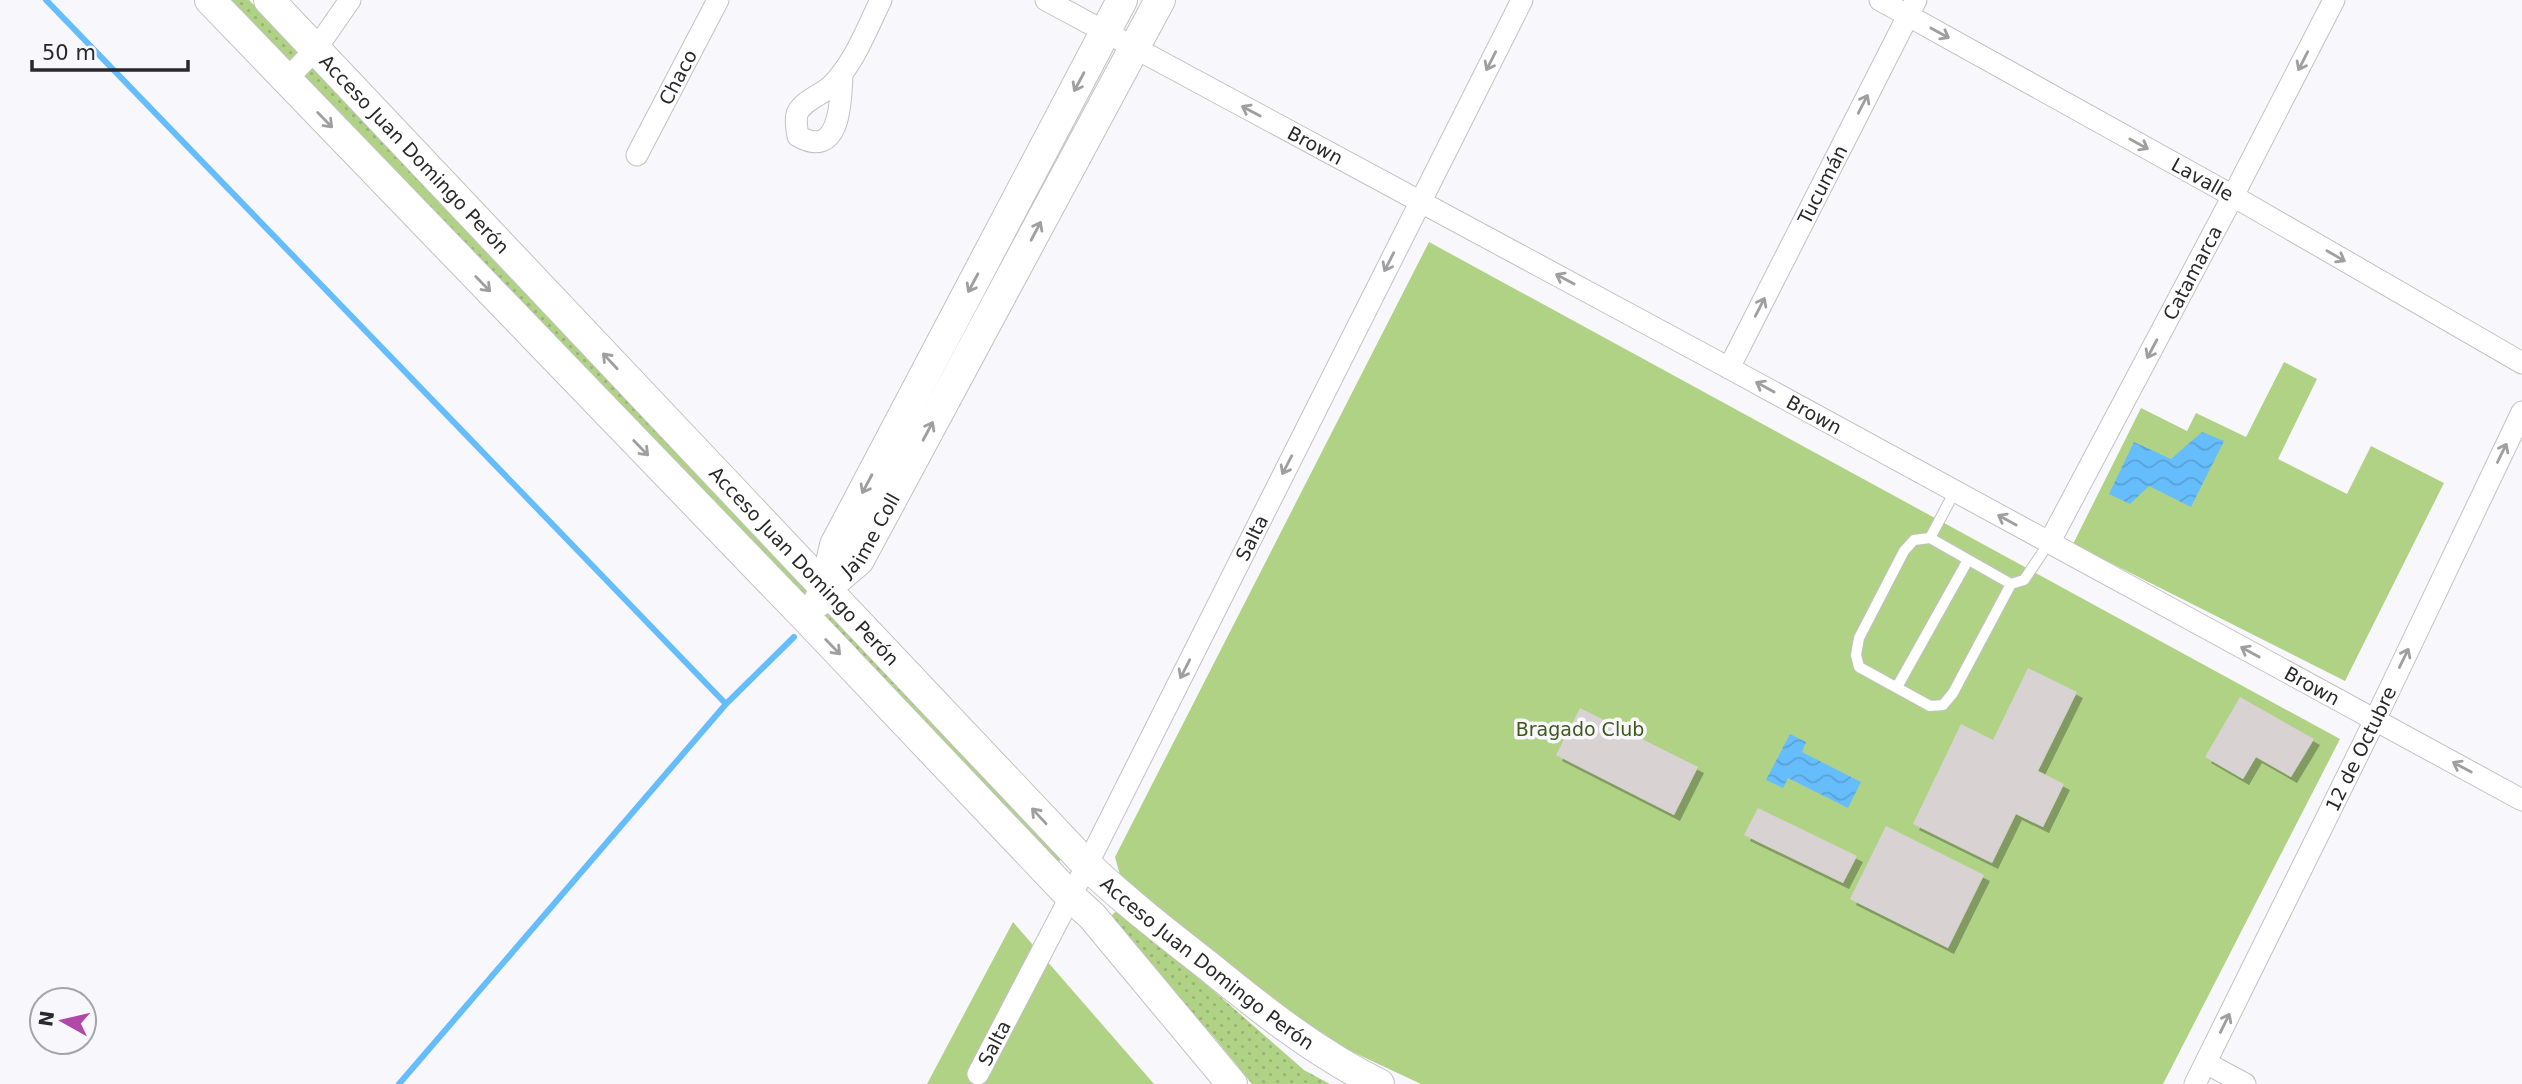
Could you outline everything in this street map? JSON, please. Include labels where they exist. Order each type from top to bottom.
[{"type":"main road","name":"Acceso Juan Domingo Perón","points":[[211,0],[1070,896],[1093,916],[1232,1084]]},
{"type":"main road","name":"Acceso Juan Domingo Perón","points":[[269,0],[1087,865],[1116,893],[1272,1017],[1379,1084]]},
{"type":"main road","name":"Jaime Coll","points":[[825,589],[835,545],[1122,0]]},
{"type":"main road","name":"Jaime Coll","points":[[825,589],[859,560],[1160,0]]},
{"type":"main road","points":[[808,621],[825,589]]},
{"type":"street","points":[[286,79],[316,49],[350,0]]},
{"type":"street","name":"Chaco","points":[[637,155],[718,0]]},
{"type":"street","points":[[842,73],[881,0]]},
{"type":"street","name":"Brown","points":[[1046,0],[2522,800]]},
{"type":"street","name":"Salta","points":[[978,1074],[1087,865],[1522,0]]},
{"type":"street","name":"Lavalle","points":[[1880,0],[1912,8],[2522,363]]},
{"type":"street","name":"Catamarca","points":[[2049,543],[2234,196],[2334,0]]},
{"type":"street","name":"Tucumán","points":[[1729,368],[1912,8]]},
{"type":"street","name":"12 de Octubre","points":[[2195,1084],[2375,720],[2522,412]]},
{"type":"street","points":[[2206,1063],[2245,1084]]},
{"type":"lane","points":[[1930,538],[1955,491]]},
{"type":"lane","points":[[2011,584],[1930,538],[1914,540],[1904,551],[1858,638],[1856,655],[1859,667],[1930,706],[1943,705],[1954,693],[2011,584],[2024,580],[2049,543]]},
{"type":"lane","points":[[1897,687],[1968,560]]},
{"type":"green space","points":[[230,0],[249,0],[1064,856],[1055,866]]},
{"type":"green space","name":"Bragado Club","points":[[1429,242],[2340,739],[2163,1084],[1421,1084],[1310,1032],[1123,886],[1115,857]]},
{"type":"green space","points":[[2284,362],[2317,379],[2278,459],[2347,494],[2371,446],[2444,483],[2345,681],[2073,544],[2141,408],[2187,431],[2196,413],[2246,437]]},
{"type":"green space","points":[[1115,912],[1126,914],[1304,1070],[1330,1084],[1252,1084],[1214,1037],[1110,927],[1110,917]]},
{"type":"green space","points":[[1013,922],[1154,1084],[927,1084]]},
{"type":"water","points":[[2202,432],[2224,441],[2191,507],[2149,486],[2130,504],[2109,494],[2134,442],[2171,459]]},
{"type":"water","points":[[1790,734],[1806,742],[1802,752],[1861,782],[1848,808],[1788,778],[1783,788],[1766,780]]},
{"type":"building","points":[[2028,668],[2077,692],[2038,771],[2064,784],[2043,827],[2016,814],[1992,863],[1913,824],[1961,724],[1993,740]]},
{"type":"building","points":[[2240,697],[2314,739],[2291,777],[2256,757],[2243,779],[2205,757]]},
{"type":"building","points":[[1580,708],[1698,767],[1674,815],[1556,755]]},
{"type":"building","points":[[1758,808],[1857,856],[1843,883],[1744,835]]},
{"type":"building","points":[[1886,826],[1984,875],[1948,948],[1850,899]]},
{"type":"waterway","points":[[46,0],[726,704]]},
{"type":"waterway","points":[[399,1084],[726,704],[794,637]]}]
